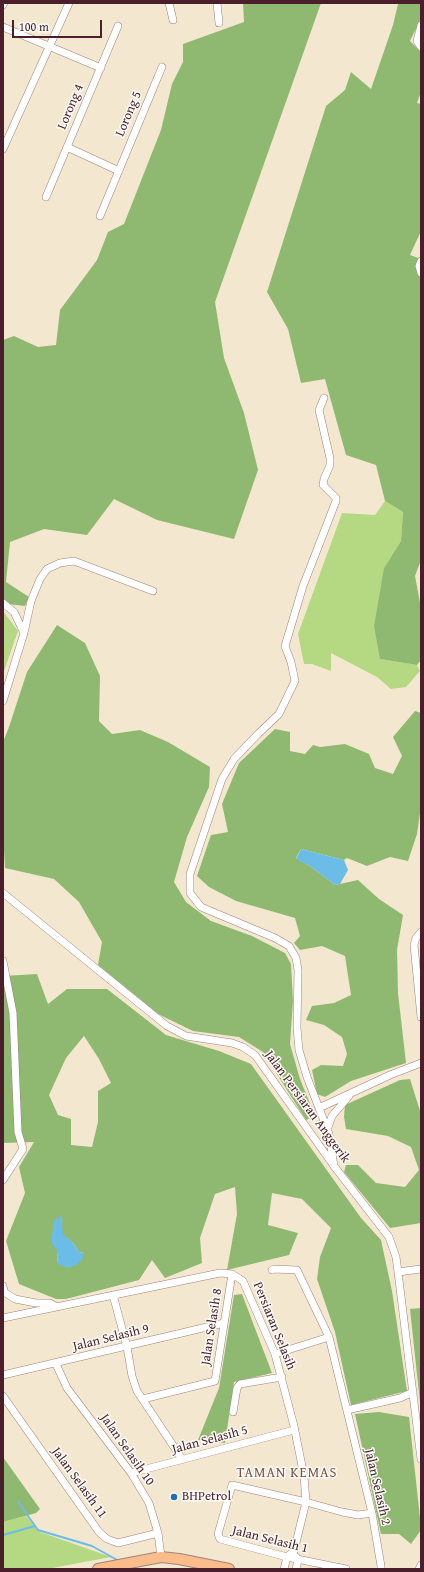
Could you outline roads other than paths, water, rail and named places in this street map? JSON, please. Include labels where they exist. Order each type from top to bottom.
[{"type":"main road","points":[[98,1569],[161,1557],[229,1569]]},
{"type":"street","points":[[3,149],[68,3]]},
{"type":"street","points":[[169,3],[173,20]]},
{"type":"street","points":[[217,3],[219,23]]},
{"type":"street","points":[[421,24],[417,41],[421,47]]},
{"type":"street","name":"Lorong 4","points":[[46,197],[118,26]]},
{"type":"street","points":[[3,27],[101,68]]},
{"type":"street","name":"Lorong 5","points":[[100,216],[162,67]]},
{"type":"street","points":[[67,147],[119,171]]},
{"type":"street","points":[[421,261],[419,266],[421,274]]},
{"type":"street","points":[[324,398],[320,410],[330,458],[330,465],[323,485],[336,498],[336,501],[303,586],[285,646],[291,662],[294,681],[279,714],[234,759],[222,779],[190,874],[190,893],[200,907],[275,938],[289,946],[296,958],[298,970],[297,1028],[299,1050],[327,1130],[334,1166]]},
{"type":"street","points":[[3,701],[24,633],[31,600],[40,579],[47,569],[60,563],[74,561],[153,591]]},
{"type":"street","points":[[3,603],[14,612],[24,633]]},
{"type":"street","name":"Jalan Persiaran Anggerik","points":[[3,893],[167,1026],[186,1036],[232,1043],[243,1047],[254,1055],[334,1166],[389,1237],[396,1257],[421,1459]]},
{"type":"street","points":[[421,932],[416,938],[414,945],[421,1018]]},
{"type":"street","points":[[3,961],[13,1013],[18,1132],[23,1149],[3,1180]]},
{"type":"street","points":[[319,1108],[390,1075],[421,1063]]},
{"type":"street","points":[[327,1130],[332,1116],[352,1093]]},
{"type":"street","points":[[398,1272],[421,1269]]},
{"type":"street","name":"Jalan Selasih 2","points":[[272,1270],[296,1270],[329,1337],[372,1513],[381,1569]]},
{"type":"street","points":[[3,1318],[220,1273],[232,1274]]},
{"type":"street","name":"Jalan Selasih 8","points":[[143,1399],[215,1381],[232,1274]]},
{"type":"street","name":"Persiaran Selasih","points":[[232,1274],[242,1281],[275,1354],[282,1377],[294,1430],[304,1476],[306,1502],[294,1551]]},
{"type":"street","points":[[3,1286],[4,1292],[15,1299],[50,1303],[55,1306]]},
{"type":"street","points":[[113,1295],[137,1391],[182,1459]]},
{"type":"street","name":"Jalan Selasih 9","points":[[3,1375],[56,1364],[224,1323]]},
{"type":"street","points":[[275,1354],[329,1337]]},
{"type":"street","name":"Jalan Selasih 10","points":[[56,1364],[67,1388],[131,1473],[149,1502],[158,1533],[161,1557]]},
{"type":"street","points":[[233,1412],[237,1388],[240,1384],[282,1377]]},
{"type":"street","points":[[347,1410],[400,1398],[413,1392]]},
{"type":"street","name":"Jalan Selasih 11","points":[[3,1396],[103,1536],[118,1543],[158,1533]]},
{"type":"street","name":"Jalan Selasih 5","points":[[131,1473],[294,1430]]},
{"type":"street","name":"Jalan Selasih 1","points":[[306,1502],[232,1485],[218,1534],[220,1539],[298,1560],[346,1569]]},
{"type":"street","points":[[306,1502],[358,1515],[372,1513]]},
{"type":"street","points":[[284,1569],[287,1557],[294,1551],[298,1560],[296,1569]]},
{"type":"street","points":[[420,1569],[421,1565]]},
{"type":"water","points":[[301,849],[344,860],[348,870],[340,884],[335,885],[310,866],[296,859]]},
{"type":"water","points":[[61,1216],[63,1234],[73,1243],[79,1252],[84,1253],[82,1260],[76,1265],[67,1268],[57,1263],[58,1252],[51,1242],[54,1221]]},
{"type":"waterway","points":[[18,1502],[38,1530],[92,1546],[119,1561]]},
{"type":"waterway","points":[[3,1535],[35,1526]]},
{"type":"place","name":"BHPetrol","points":[[174,1497]]},
{"type":"district","name":"TAMAN KEMAS","points":[[287,1473]]}]
